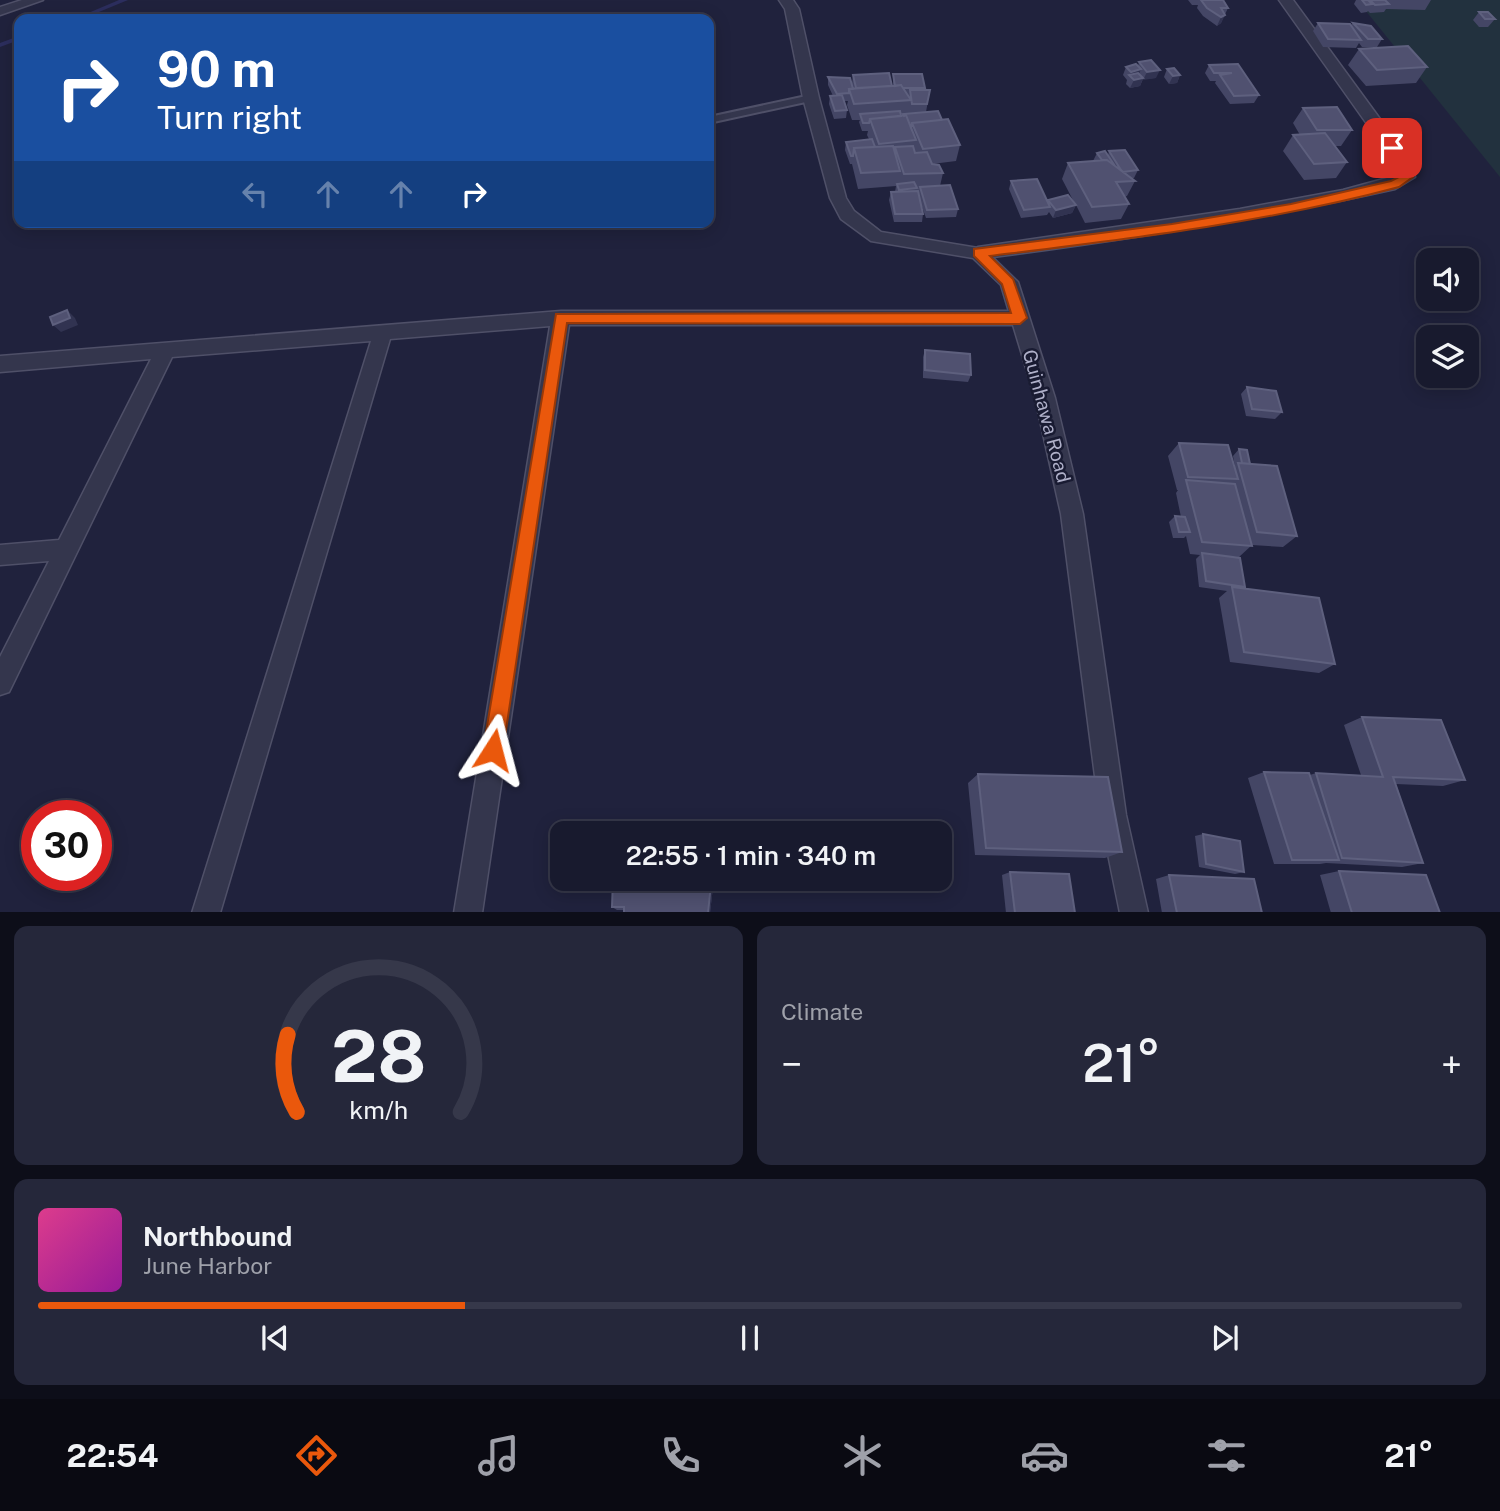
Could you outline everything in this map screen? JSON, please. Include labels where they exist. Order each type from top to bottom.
[{"type":"street","points":[[0,11],[36,0]]},
{"type":"street","points":[[786,0],[792,9],[811,98],[838,198],[847,215],[861,228],[877,237],[978,253],[1172,229],[1291,208],[1395,184],[1407,177],[1404,164],[1286,0]]},
{"type":"street","name":"Guinhawa Road","points":[[978,253],[1009,282],[1045,398],[1072,514],[1113,815],[1134,912]]},
{"type":"street","points":[[0,364],[166,349],[382,335],[561,318],[1020,318]]},
{"type":"street","points":[[468,912],[561,318]]},
{"type":"street","points":[[206,912],[382,335]]},
{"type":"street","points":[[0,682],[166,349]]},
{"type":"street","points":[[0,555],[66,550]]},
{"type":"lane","points":[[714,119],[811,98]]},
{"type":"shaded area","points":[[1357,0],[1500,0],[1500,177]]},
{"type":"building","points":[[1201,0],[1223,0],[1228,8],[1221,8],[1225,15],[1221,17],[1207,8]]},
{"type":"building","points":[[1370,0],[1385,0],[1389,4],[1375,5]]},
{"type":"building","points":[[1479,12],[1488,12],[1495,19],[1485,19]]},
{"type":"building","points":[[1318,23],[1350,24],[1361,40],[1328,39]]},
{"type":"building","points":[[1353,23],[1371,26],[1382,39],[1368,39]]},
{"type":"building","points":[[1408,46],[1427,67],[1377,70],[1359,49]]},
{"type":"building","points":[[1151,60],[1160,70],[1147,72],[1139,62]]},
{"type":"building","points":[[1136,64],[1141,69],[1131,72],[1126,67]]},
{"type":"building","points":[[1238,64],[1259,95],[1234,96],[1220,75],[1232,73],[1214,73],[1209,65]]},
{"type":"building","points":[[1174,68],[1180,75],[1173,76],[1167,69]]},
{"type":"building","points":[[889,73],[892,86],[856,88],[853,75]]},
{"type":"building","points":[[1138,73],[1143,78],[1134,80],[1129,75]]},
{"type":"building","points":[[893,74],[922,74],[925,88],[895,86]]},
{"type":"building","points":[[828,77],[850,78],[853,89],[849,89],[849,93],[837,94]]},
{"type":"building","points":[[901,85],[911,100],[854,104],[849,89]]},
{"type":"building","points":[[910,90],[930,90],[927,104],[912,104]]},
{"type":"building","points":[[842,95],[847,110],[835,111],[830,96]]},
{"type":"building","points":[[1337,107],[1352,130],[1317,130],[1303,108]]},
{"type":"building","points":[[900,111],[901,116],[870,119],[869,123],[863,123],[860,114]]},
{"type":"building","points":[[938,111],[942,120],[912,123],[911,128],[906,115],[903,114]]},
{"type":"building","points":[[906,115],[916,140],[879,144],[870,119]]},
{"type":"building","points":[[948,119],[960,145],[923,149],[912,123]]},
{"type":"building","points":[[1325,133],[1347,162],[1314,164],[1293,135]]},
{"type":"building","points":[[872,139],[875,147],[854,148],[851,156],[846,142]]},
{"type":"building","points":[[893,146],[900,171],[861,173],[854,148]]},
{"type":"building","points":[[913,146],[915,153],[927,152],[932,164],[939,165],[943,173],[904,174],[895,147]]},
{"type":"building","points":[[1125,150],[1138,170],[1123,172],[1109,151]]},
{"type":"building","points":[[1105,151],[1115,166],[1102,160],[1097,153]]},
{"type":"building","points":[[1107,160],[1135,181],[1116,182],[1129,204],[1092,207],[1068,163]]},
{"type":"building","points":[[1037,179],[1050,207],[1024,210],[1011,181]]},
{"type":"building","points":[[914,182],[917,188],[899,190],[897,184]]},
{"type":"building","points":[[950,185],[958,209],[927,210],[920,187]]},
{"type":"building","points":[[918,191],[923,214],[895,214],[891,192]]},
{"type":"building","points":[[1068,195],[1076,205],[1056,210],[1048,200]]},
{"type":"building","points":[[67,310],[70,318],[53,325],[50,317]]},
{"type":"building","points":[[925,350],[970,354],[971,375],[925,370]]},
{"type":"building","points":[[1247,387],[1276,391],[1282,412],[1252,409]]},
{"type":"building","points":[[1179,443],[1228,445],[1238,479],[1188,477]]},
{"type":"building","points":[[1239,449],[1247,450],[1250,464],[1242,463]]},
{"type":"building","points":[[1238,463],[1277,466],[1297,536],[1257,532]]},
{"type":"building","points":[[1186,480],[1235,484],[1252,546],[1202,542]]},
{"type":"building","points":[[1175,516],[1185,517],[1190,532],[1179,532]]},
{"type":"building","points":[[1202,553],[1240,558],[1245,587],[1206,581]]},
{"type":"building","points":[[1232,587],[1319,598],[1335,664],[1244,652]]},
{"type":"building","points":[[1362,717],[1441,720],[1465,780],[1393,777],[1423,863],[1342,858],[1316,773],[1383,777]]},
{"type":"building","points":[[1264,772],[1309,773],[1339,860],[1292,860]]},
{"type":"building","points":[[978,774],[1108,777],[1122,852],[986,848]]},
{"type":"building","points":[[1203,834],[1240,841],[1244,872],[1206,864]]},
{"type":"building","points":[[1339,871],[1426,875],[1440,912],[1352,912]]},
{"type":"building","points":[[1010,872],[1069,874],[1075,912],[1015,912]]},
{"type":"building","points":[[1169,875],[1254,879],[1262,912],[1177,912]]},
{"type":"building","points":[[613,891],[710,891],[708,912],[624,912],[624,907],[612,907]]},
{"type":"waterway","points":[[90,14],[125,0]]},
{"type":"waterway","points":[[0,45],[14,40]]},
{"type":"route","points":[[493,750],[561,318],[1020,318],[1009,282],[978,253],[1172,229],[1291,208],[1395,184],[1407,177],[1404,164],[1392,148]]}]
